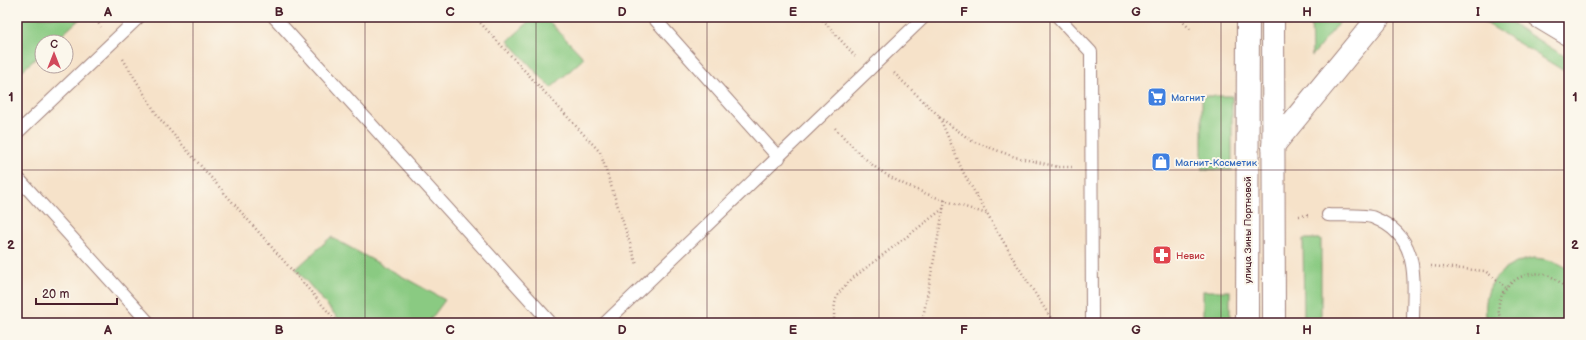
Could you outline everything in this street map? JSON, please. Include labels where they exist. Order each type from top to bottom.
[{"type":"main road","name":"улица Зины Портновой","points":[[1247,323],[1248,17]]},
{"type":"main road","points":[[1274,17],[1274,323]]},
{"type":"main road","points":[[1273,146],[1379,17]]},
{"type":"main road","points":[[1539,17],[1569,35]]},
{"type":"lane","points":[[17,133],[139,17]]},
{"type":"lane","points":[[274,17],[551,323]]},
{"type":"lane","points":[[653,17],[779,158]]},
{"type":"lane","points":[[605,323],[779,158],[924,17]]},
{"type":"lane","points":[[1058,17],[1091,52],[1092,323]]},
{"type":"lane","points":[[17,177],[149,323]]},
{"type":"lane","points":[[1328,215],[1373,217],[1393,229],[1407,245],[1413,264],[1413,323]]},
{"type":"path","points":[[476,17],[600,152],[644,286]]},
{"type":"path","points":[[820,17],[868,70]]},
{"type":"path","points":[[1178,17],[1190,29]]},
{"type":"path","points":[[119,53],[159,118],[338,323]]},
{"type":"path","points":[[880,59],[939,116],[972,141],[1015,157],[1058,167],[1092,168]]},
{"type":"path","points":[[823,114],[852,146],[875,167],[904,184],[987,214]]},
{"type":"path","points":[[939,116],[963,172],[1017,265],[1054,323]]},
{"type":"path","points":[[922,323],[945,200]]},
{"type":"path","points":[[834,323],[834,303],[840,290],[852,278],[944,208]]},
{"type":"path","points":[[1413,264],[1485,271],[1506,287]]},
{"type":"path","points":[[1502,323],[1499,308],[1501,297],[1506,287],[1515,279],[1525,274],[1536,273],[1547,275],[1558,280],[1566,288],[1569,295]]},
{"type":"green space","points":[[17,17],[82,17],[63,34],[34,34],[34,60],[17,75]]},
{"type":"green space","points":[[534,17],[545,17],[584,58],[551,88],[508,41]]},
{"type":"green space","points":[[1311,17],[1344,17],[1312,56]]},
{"type":"green space","points":[[1476,17],[1501,17],[1569,59],[1569,74]]},
{"type":"green space","points":[[1202,96],[1232,96],[1232,170],[1202,170]]},
{"type":"green space","points":[[331,237],[445,300],[428,323],[342,323],[296,269]]},
{"type":"green space","points":[[1303,239],[1321,239],[1321,323],[1304,323]]},
{"type":"green space","points":[[1534,258],[1561,264],[1569,270],[1569,323],[1487,323],[1486,298],[1495,279],[1511,266]]},
{"type":"green space","points":[[1203,291],[1230,291],[1230,323],[1203,323]]},
{"type":"place","name":"Магнит","points":[[1157,97]]},
{"type":"place","name":"Магнит-Косметик","points":[[1161,162]]},
{"type":"place","name":"Невис","points":[[1162,255]]}]
